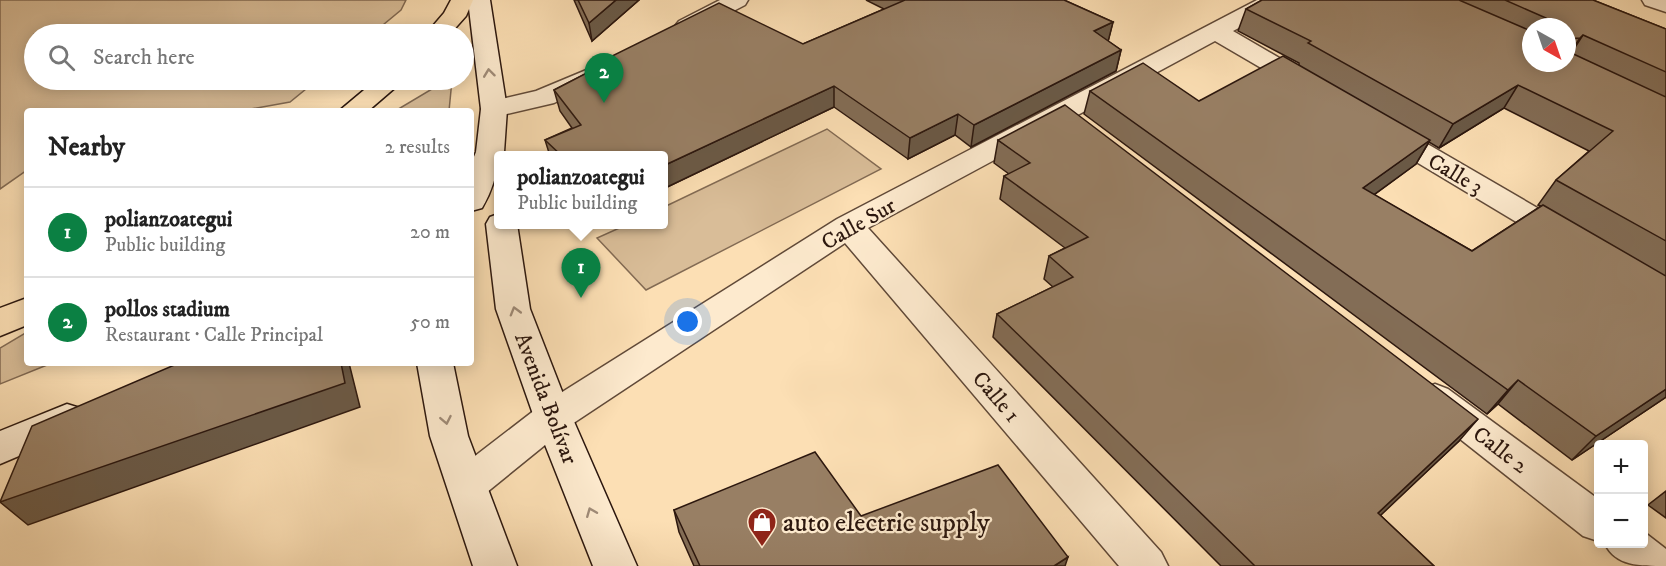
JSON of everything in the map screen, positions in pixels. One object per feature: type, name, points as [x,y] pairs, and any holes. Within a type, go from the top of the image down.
[{"type":"highway","points":[[447,24],[462,0]]},
{"type":"highway","points":[[356,108],[378,90]]},
{"type":"highway","points":[[0,323],[24,311]]},
{"type":"street","points":[[479,0],[494,109],[490,152],[494,181]]},
{"type":"street","points":[[665,38],[737,0]]},
{"type":"street","name":"Calle Sur","points":[[466,485],[553,417],[848,226],[1274,0]]},
{"type":"street","points":[[1653,0],[1666,5]]},
{"type":"street","points":[[1216,31],[1328,98]]},
{"type":"street","points":[[494,109],[546,97],[572,87],[613,65]]},
{"type":"street","points":[[1061,113],[1089,135]]},
{"type":"street","name":"Calle 3","points":[[1359,116],[1584,248]]},
{"type":"street","points":[[474,193],[490,152]]},
{"type":"street","name":"Calle 1","points":[[848,226],[1146,566]]},
{"type":"street","name":"Avenida Bolívar","points":[[502,229],[513,309],[553,417],[615,566]]},
{"type":"street","points":[[436,366],[449,436],[495,566]]},
{"type":"street","name":"Calle 2","points":[[1410,379],[1594,519]]},
{"type":"street","points":[[0,448],[95,408]]},
{"type":"street","points":[[1632,548],[1655,566]]},
{"type":"shaded area","points":[[0,0],[406,0],[401,10],[384,24],[24,24],[24,90],[305,90],[290,102],[257,108],[24,108],[24,172],[0,189]]},
{"type":"shaded area","points":[[430,90],[451,90],[449,108],[400,108]]},
{"type":"shaded area","points":[[827,129],[881,169],[646,290],[597,238],[617,229],[668,229],[668,205]]},
{"type":"shaded area","points":[[24,334],[24,366],[45,366],[0,384],[0,348]]},
{"type":"building","points":[[578,0],[616,0],[589,23]]},
{"type":"building","points":[[905,0],[1064,0],[1113,22],[1094,31],[1121,50],[974,125],[958,114],[910,138],[834,86],[668,164],[668,151],[557,151],[545,140],[581,125],[554,90],[608,62],[606,59],[719,3],[803,44]]},
{"type":"building","points":[[1262,0],[1459,0],[1522,27],[1522,72],[1576,72],[1576,55],[1666,97],[1666,241],[1556,180],[1613,131],[1518,85],[1453,124],[1308,43],[1311,41],[1246,9]]},
{"type":"building","points":[[1505,0],[1593,0],[1666,29],[1666,72],[1583,35],[1576,38],[1576,18],[1546,18]]},
{"type":"building","points":[[1283,56],[1430,140],[1363,188],[1472,251],[1543,205],[1666,276],[1666,389],[1596,436],[1518,380],[1508,390],[1090,91],[1143,63],[1199,101]]},
{"type":"building","points":[[1065,105],[1478,419],[1378,513],[1434,566],[1255,566],[997,314],[1073,277],[1049,256],[1088,237],[1004,176],[1030,163],[998,140]]},
{"type":"building","points":[[172,366],[342,366],[345,383],[0,502],[32,426]]},
{"type":"building","points":[[815,452],[861,516],[998,465],[1068,557],[1054,566],[700,566],[674,510]]},
{"type":"place","name":"pollos stadium","points":[[604,103]]},
{"type":"place","name":"polianzoategui","points":[[581,298]]},
{"type":"place","name":"auto electric supply","points":[[762,548]]}]
